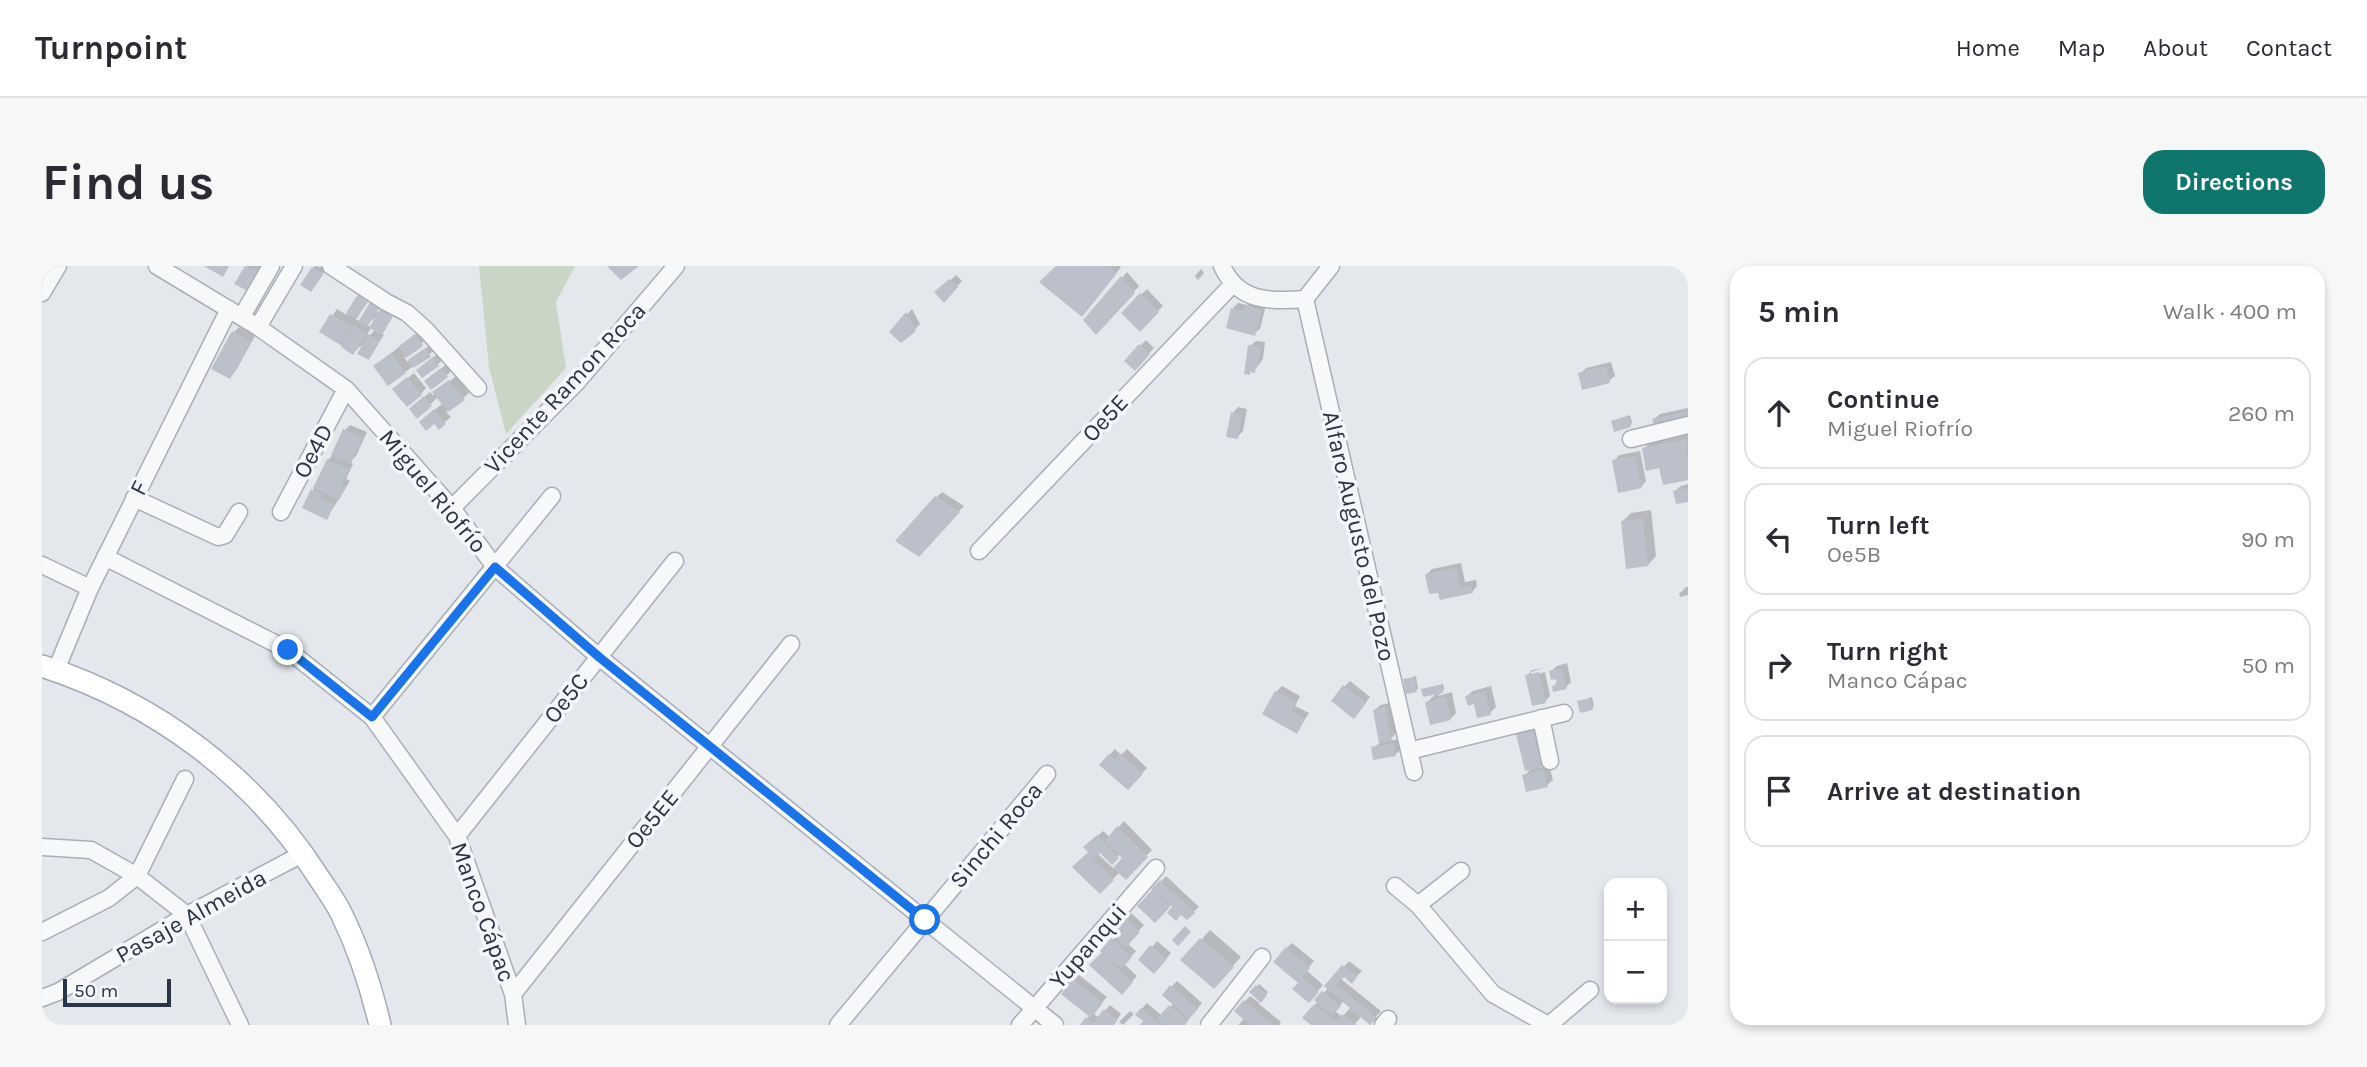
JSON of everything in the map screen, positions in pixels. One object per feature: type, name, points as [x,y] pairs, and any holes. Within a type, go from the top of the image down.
[{"type":"main road","points":[[49,668],[107,691],[149,713],[189,740],[246,787],[304,853],[341,912],[368,978],[380,1025]]},
{"type":"street","points":[[42,293],[58,266]]},
{"type":"street","name":"Miguel Riofrío","points":[[157,266],[258,327],[346,389],[452,508],[495,567],[709,747],[1055,1025]]},
{"type":"street","name":"F","points":[[49,668],[134,498],[236,313],[271,266]]},
{"type":"street","points":[[258,327],[294,266]]},
{"type":"street","points":[[331,266],[407,313],[478,387]]},
{"type":"street","name":"Vicente Ramon Roca","points":[[452,508],[577,382],[676,266]]},
{"type":"street","points":[[1222,266],[1232,285],[1257,298],[1269,300],[1305,299],[1331,266]]},
{"type":"street","name":"Oe5E","points":[[979,551],[1232,285]]},
{"type":"street","name":"Alfaro Augusto del Pozo","points":[[1305,299],[1413,772]]},
{"type":"street","name":"Oe4D","points":[[281,512],[346,389]]},
{"type":"street","points":[[1631,439],[1688,425]]},
{"type":"street","points":[[372,717],[552,496]]},
{"type":"street","points":[[134,498],[218,537],[225,535],[239,512]]},
{"type":"street","name":"Manco Cápac","points":[[105,557],[288,650],[372,717],[457,836],[513,994],[517,1025]]},
{"type":"street","name":"Oe5C","points":[[457,836],[675,561]]},
{"type":"street","points":[[42,565],[90,588]]},
{"type":"street","name":"Oe5EE","points":[[513,994],[791,644]]},
{"type":"street","points":[[1409,751],[1564,712]]},
{"type":"street","points":[[1541,718],[1550,761]]},
{"type":"street","name":"Sinchi Roca","points":[[838,1025],[1047,774]]},
{"type":"street","points":[[42,932],[109,898],[137,876],[185,779]]},
{"type":"street","points":[[42,848],[91,850],[137,876],[187,915],[240,1025]]},
{"type":"street","name":"Pasaje Almeida","points":[[42,998],[58,992],[187,915],[304,853]]},
{"type":"street","name":"Yupanqui","points":[[1020,1025],[1156,868]]},
{"type":"street","points":[[1418,905],[1461,871]]},
{"type":"street","points":[[1395,886],[1418,905],[1493,994],[1549,1025],[1590,990]]},
{"type":"street","points":[[1209,1025],[1262,957]]},
{"type":"green space","points":[[479,266],[575,266],[556,302],[566,368],[506,434],[489,367]]},
{"type":"building","points":[[204,266],[229,266],[223,277]]},
{"type":"building","points":[[245,266],[258,270],[246,290],[234,284]]},
{"type":"building","points":[[607,266],[639,266],[621,280]]},
{"type":"building","points":[[1056,266],[1108,266],[1117,273],[1082,317],[1039,282]]},
{"type":"building","points":[[312,267],[323,274],[311,292],[300,285]]},
{"type":"building","points":[[1121,276],[1135,293],[1096,335],[1083,320]]},
{"type":"building","points":[[949,279],[958,287],[944,303],[934,292]]},
{"type":"building","points":[[1140,293],[1159,312],[1140,332],[1121,313]]},
{"type":"building","points":[[358,294],[368,301],[356,320],[346,313]]},
{"type":"building","points":[[371,301],[380,307],[367,327],[358,322]]},
{"type":"building","points":[[1245,305],[1262,310],[1255,336],[1226,328],[1231,308],[1244,311]]},
{"type":"building","points":[[380,309],[393,316],[382,335],[369,328]]},
{"type":"building","points":[[906,312],[916,331],[901,343],[889,332]]},
{"type":"building","points":[[330,314],[352,326],[341,345],[319,332]]},
{"type":"building","points":[[354,325],[367,333],[353,355],[341,347]]},
{"type":"building","points":[[232,331],[251,342],[230,379],[211,369]]},
{"type":"building","points":[[368,334],[380,341],[369,360],[357,354]]},
{"type":"building","points":[[415,334],[423,346],[406,358],[398,347]]},
{"type":"building","points":[[1139,344],[1150,354],[1135,371],[1124,361]]},
{"type":"building","points":[[1248,345],[1261,347],[1258,366],[1255,373],[1250,372],[1250,375],[1244,374]]},
{"type":"building","points":[[425,348],[431,357],[413,368],[408,360]]},
{"type":"building","points":[[391,353],[406,373],[388,386],[373,366]]},
{"type":"building","points":[[433,357],[439,366],[422,378],[416,370]]},
{"type":"building","points":[[1606,366],[1610,383],[1582,390],[1578,373]]},
{"type":"building","points":[[441,368],[448,377],[431,390],[424,381]]},
{"type":"building","points":[[407,377],[422,395],[407,407],[392,389]]},
{"type":"building","points":[[449,380],[465,400],[448,412],[432,392]]},
{"type":"building","points":[[424,396],[432,406],[417,419],[409,409]]},
{"type":"building","points":[[434,409],[446,424],[439,430],[434,424],[426,431],[419,422]]},
{"type":"building","points":[[1688,411],[1688,417],[1654,425],[1652,419]]},
{"type":"building","points":[[1231,412],[1242,415],[1238,439],[1226,437]]},
{"type":"building","points":[[1628,416],[1631,427],[1614,432],[1611,421]]},
{"type":"building","points":[[343,429],[362,438],[351,464],[331,455]]},
{"type":"building","points":[[1687,439],[1688,480],[1663,485],[1659,468],[1646,471],[1642,448]]},
{"type":"building","points":[[1635,456],[1642,488],[1618,493],[1612,460]]},
{"type":"building","points":[[327,459],[349,469],[341,485],[346,487],[339,500],[313,488]]},
{"type":"building","points":[[1688,488],[1688,502],[1676,504],[1673,491]]},
{"type":"building","points":[[311,489],[322,494],[321,499],[334,505],[327,520],[302,508]]},
{"type":"building","points":[[935,496],[960,512],[919,557],[895,541]]},
{"type":"building","points":[[1643,518],[1648,566],[1626,569],[1621,521]]},
{"type":"building","points":[[1456,568],[1460,587],[1471,585],[1473,593],[1440,600],[1438,593],[1429,594],[1425,574]]},
{"type":"building","points":[[1562,668],[1567,689],[1553,692],[1552,686],[1557,684],[1556,679],[1551,680],[1549,671]]},
{"type":"building","points":[[1539,672],[1546,703],[1532,706],[1525,675]]},
{"type":"building","points":[[1414,677],[1417,692],[1406,694],[1403,679]]},
{"type":"building","points":[[1343,685],[1366,703],[1354,719],[1331,701]]},
{"type":"building","points":[[1441,685],[1443,693],[1423,697],[1421,689]]},
{"type":"building","points":[[1275,691],[1296,702],[1291,711],[1305,719],[1297,734],[1262,714]]},
{"type":"building","points":[[1485,691],[1491,715],[1477,718],[1474,704],[1468,706],[1465,696]]},
{"type":"building","points":[[1446,697],[1451,720],[1430,725],[1425,702]]},
{"type":"building","points":[[1590,698],[1593,710],[1580,713],[1577,701]]},
{"type":"building","points":[[1385,707],[1392,741],[1379,743],[1373,710]]},
{"type":"building","points":[[1533,726],[1542,767],[1525,771],[1515,730]]},
{"type":"building","points":[[1394,743],[1396,756],[1373,760],[1371,747]]},
{"type":"building","points":[[1120,753],[1143,774],[1128,790],[1099,765],[1109,754],[1115,759]]},
{"type":"building","points":[[1544,770],[1548,787],[1526,792],[1522,775]]},
{"type":"building","points":[[1117,826],[1148,857],[1126,880],[1113,868],[1122,858],[1105,841]]},
{"type":"building","points":[[1097,835],[1119,858],[1112,865],[1100,853],[1094,859],[1083,847]]},
{"type":"building","points":[[1087,853],[1114,880],[1100,894],[1072,867]]},
{"type":"building","points":[[1160,880],[1195,913],[1187,920],[1181,915],[1176,921],[1167,913],[1172,907],[1151,889]]},
{"type":"building","points":[[1152,890],[1170,907],[1155,923],[1137,906]]},
{"type":"building","points":[[1125,917],[1140,932],[1126,947],[1110,932]]},
{"type":"building","points":[[1185,926],[1191,932],[1178,946],[1172,940]]},
{"type":"building","points":[[1111,938],[1132,957],[1122,969],[1100,951]]},
{"type":"building","points":[[1200,938],[1234,967],[1214,989],[1180,960]]},
{"type":"building","points":[[1150,945],[1167,959],[1154,974],[1138,960]]},
{"type":"building","points":[[1286,947],[1310,968],[1302,977],[1319,992],[1309,1003],[1292,989],[1298,983],[1273,962]]},
{"type":"building","points":[[1101,953],[1133,982],[1122,995],[1089,965]]},
{"type":"building","points":[[1342,965],[1357,977],[1352,984],[1344,977],[1337,985],[1377,1018],[1370,1025],[1324,986]]},
{"type":"building","points":[[1073,979],[1103,1003],[1091,1018],[1061,994]]},
{"type":"building","points":[[1170,985],[1198,1009],[1189,1019],[1162,995]]},
{"type":"building","points":[[1256,985],[1267,995],[1261,1003],[1249,992]]},
{"type":"building","points":[[1322,991],[1341,1006],[1332,1016],[1314,1000]]},
{"type":"building","points":[[1244,1000],[1273,1025],[1250,1025],[1234,1011]]},
{"type":"building","points":[[1314,1004],[1336,1022],[1342,1014],[1356,1025],[1311,1025],[1302,1018]]},
{"type":"building","points":[[1169,1005],[1188,1021],[1185,1025],[1164,1025],[1157,1019]]},
{"type":"building","points":[[1141,1008],[1161,1025],[1140,1025],[1143,1021],[1135,1015]]},
{"type":"building","points":[[1104,1009],[1117,1020],[1114,1025],[1080,1025],[1086,1017],[1093,1023]]},
{"type":"route","points":[[288,650],[372,717],[495,567],[599,657],[925,920]]}]
